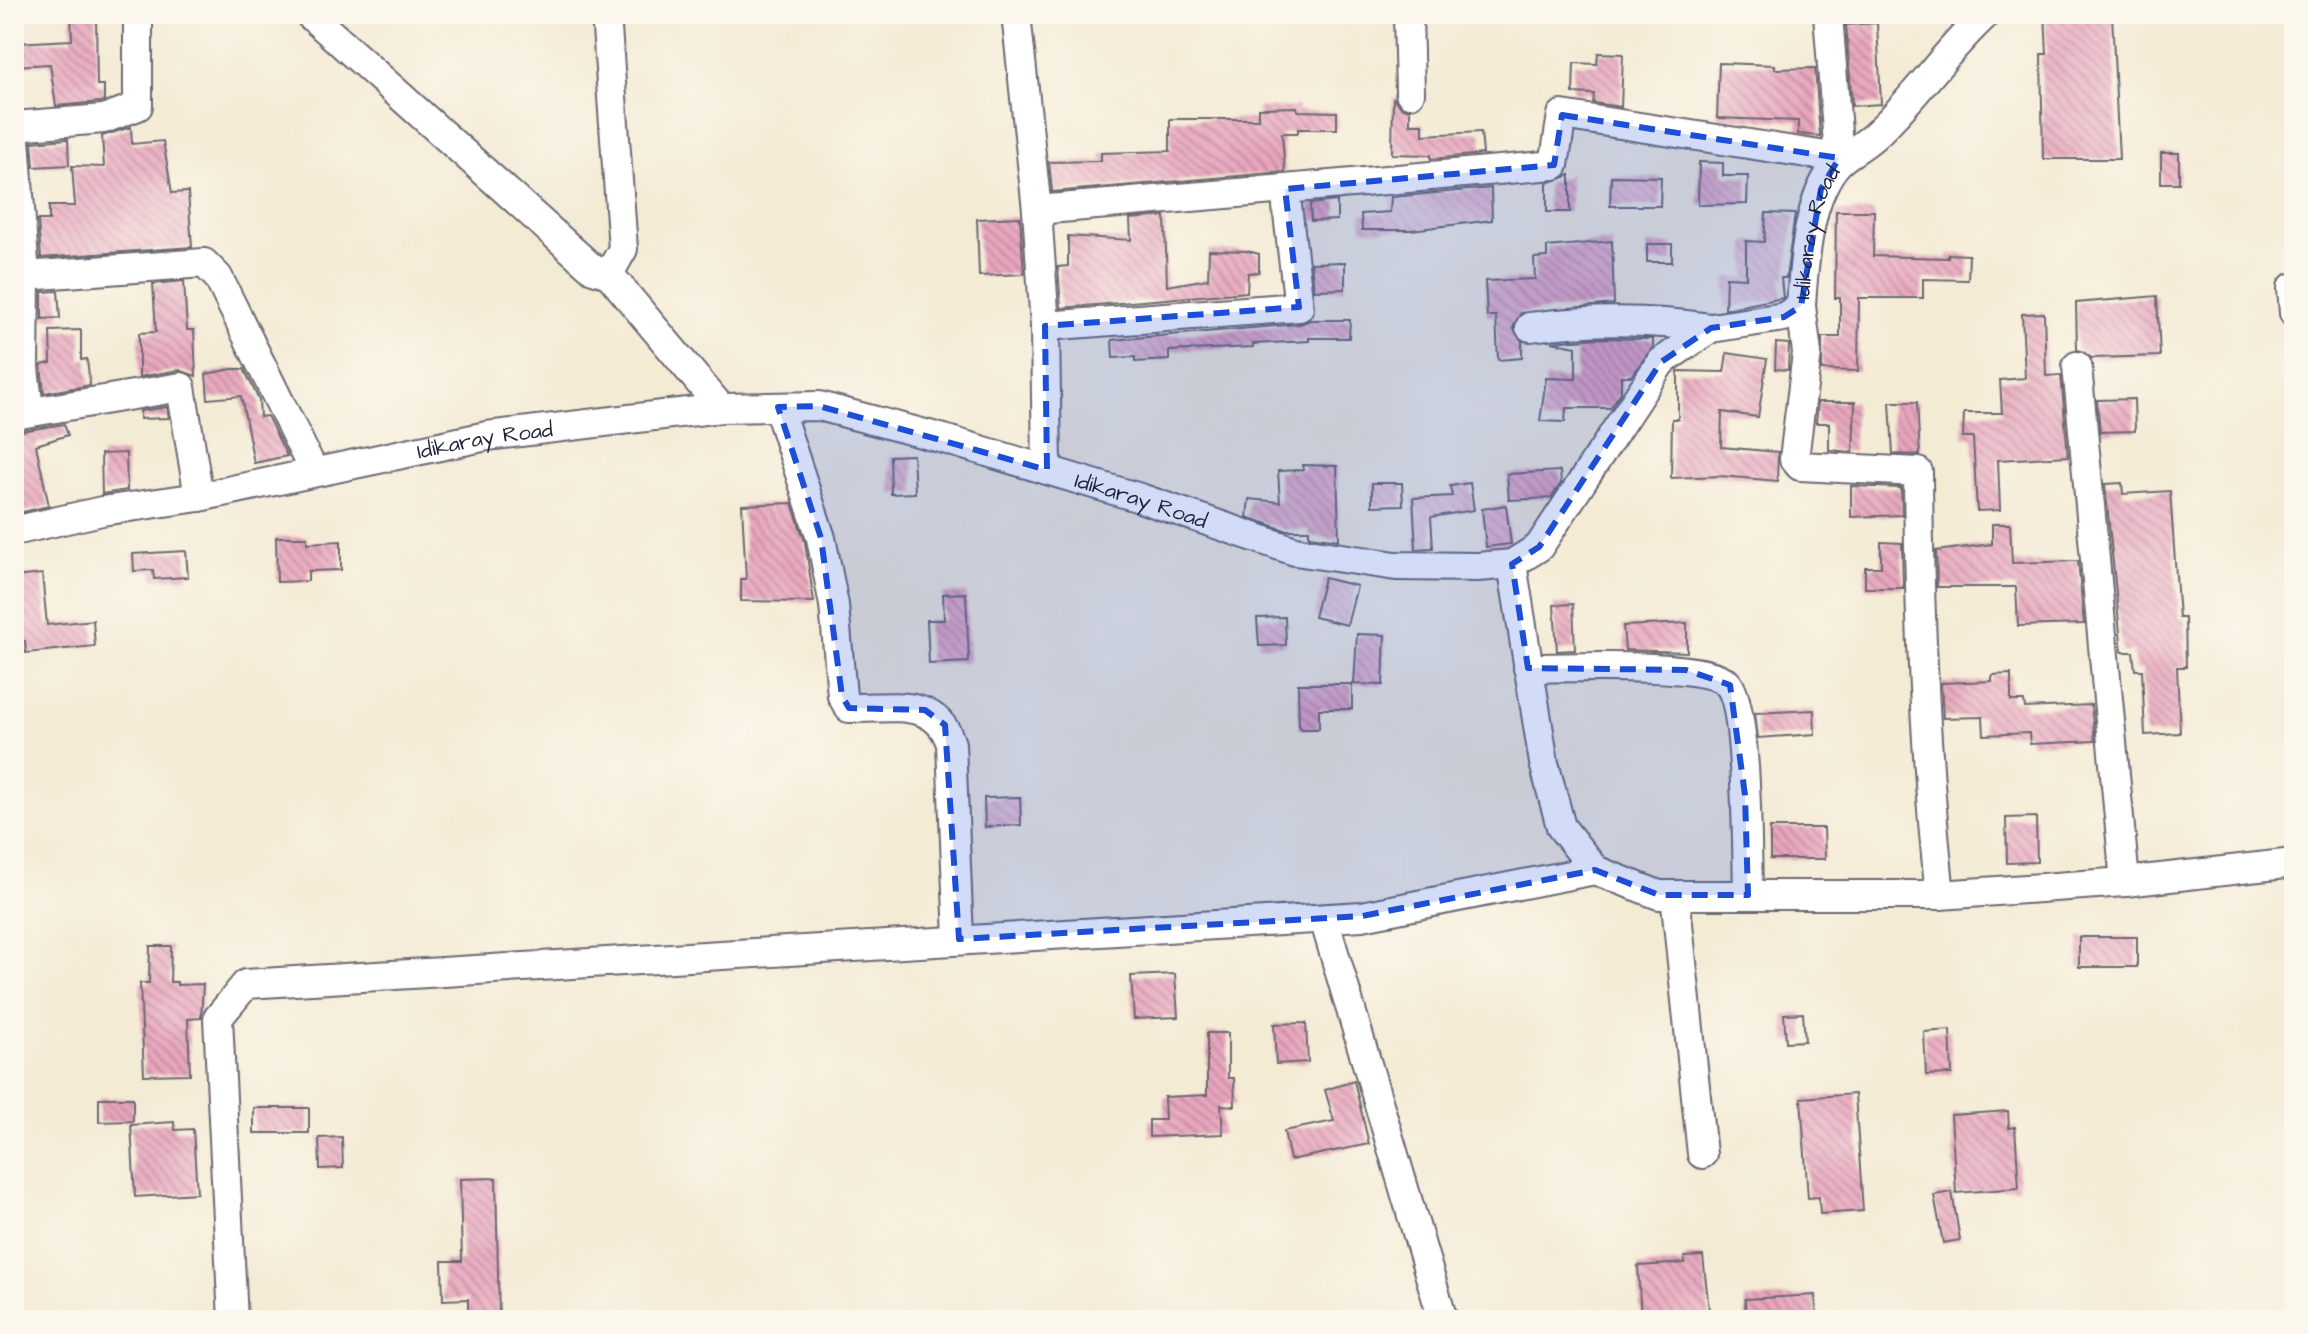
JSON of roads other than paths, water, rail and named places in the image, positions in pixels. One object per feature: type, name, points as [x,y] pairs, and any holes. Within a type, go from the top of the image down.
[{"type":"street","points":[[138,14],[138,106],[104,119],[14,126],[25,276],[21,412],[181,387],[199,497]]},
{"type":"street","points":[[309,14],[593,269],[609,274],[721,408]]},
{"type":"street","points":[[606,14],[623,249],[609,274]]},
{"type":"street","points":[[1016,14],[1037,210],[1045,326],[1047,470]]},
{"type":"street","points":[[1408,14],[1410,93]]},
{"type":"street","points":[[1037,210],[1554,165],[1562,115],[1839,158],[1828,14]]},
{"type":"street","name":"Idikaray Road","points":[[14,531],[102,511],[199,497],[487,436],[721,408],[819,406],[1047,470],[1295,551],[1396,566],[1512,564],[1539,547],[1661,362],[1711,328],[1784,317],[1801,306],[1803,267],[1821,189],[1839,158],[1873,136],[1961,37],[1986,14]]},
{"type":"street","points":[[1045,326],[1299,307],[1285,189]]},
{"type":"street","points":[[25,276],[204,263],[218,277],[314,472]]},
{"type":"street","points":[[1801,306],[1807,353],[1794,459],[1800,466],[1918,472],[1919,610],[1927,772],[1940,895]]},
{"type":"street","points":[[1530,327],[1589,319],[1665,322],[1711,328]]},
{"type":"street","points":[[2077,366],[2125,882]]},
{"type":"street","points":[[778,407],[821,538],[834,605],[842,696],[849,708],[925,710],[945,725],[951,744],[959,939]]},
{"type":"street","points":[[1512,564],[1544,763],[1561,827],[1595,870],[1659,895],[1940,895],[2125,882],[2294,863]]},
{"type":"street","points":[[1528,668],[1686,670],[1716,675],[1730,685],[1738,706],[1748,895]]},
{"type":"street","points":[[233,1320],[218,1018],[246,984],[1362,916],[1595,870]]},
{"type":"street","points":[[1675,895],[1702,1154]]},
{"type":"street","points":[[1324,919],[1443,1320]]}]
